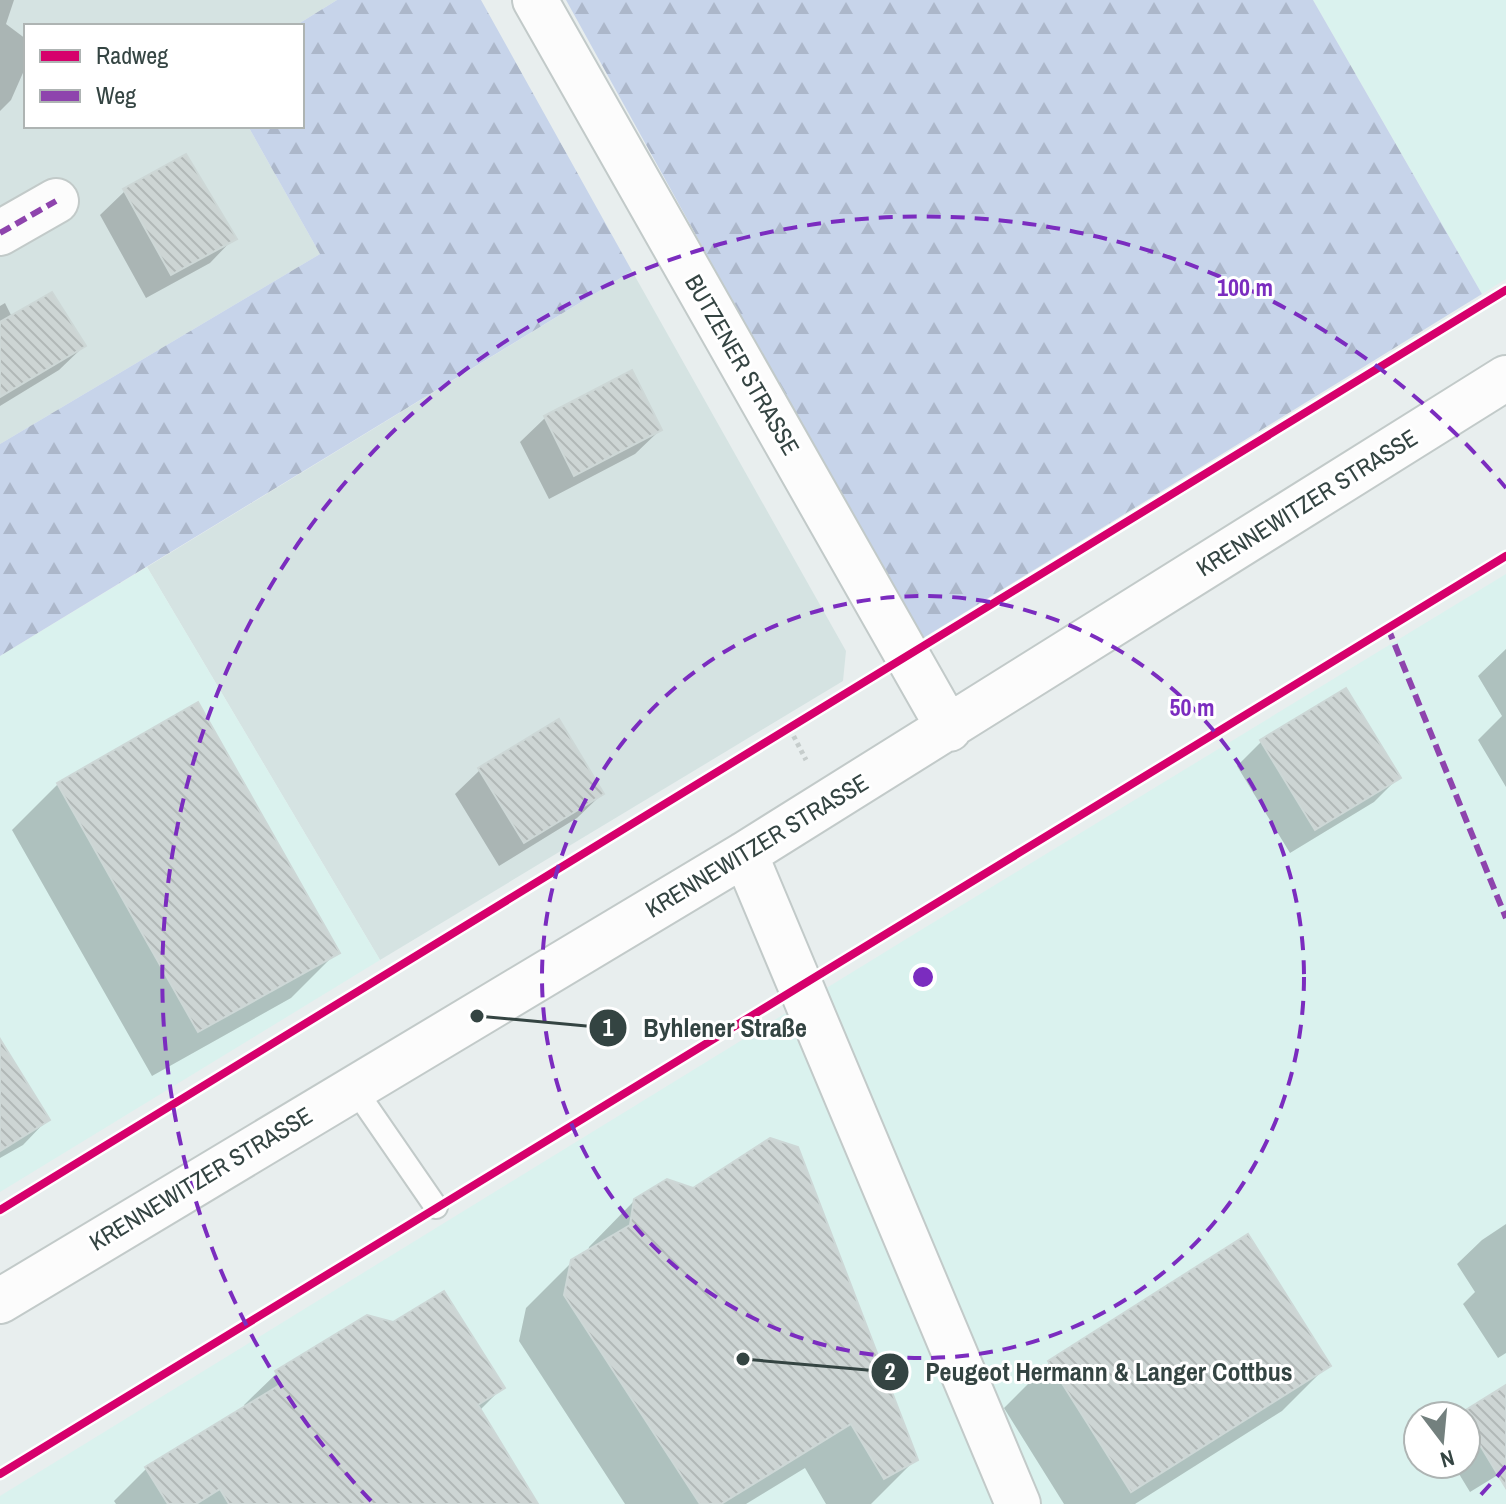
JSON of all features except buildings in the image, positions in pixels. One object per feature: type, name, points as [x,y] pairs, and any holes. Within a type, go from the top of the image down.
[{"type":"street","name":"BUTZENER STRASSE","points":[[535,0],[949,729]]},
{"type":"street","points":[[0,233],[56,201]]},
{"type":"street","name":"KRENNEWITZER STRASSE","points":[[0,1301],[949,729],[1506,378]]},
{"type":"street","points":[[745,854],[1018,1504]]},
{"type":"lane","points":[[354,1088],[436,1207]]},
{"type":"path","points":[[0,1210],[1506,290]]},
{"type":"path","points":[[0,1474],[1506,556]]},
{"type":"shaded area","points":[[0,0],[337,0],[298,24],[24,24],[24,128],[249,128],[320,254],[0,444]]},
{"type":"shaded area","points":[[1313,0],[1506,0],[1506,279],[1482,294]]},
{"type":"shaded area","points":[[632,271],[846,651],[843,681],[380,960],[147,567]]},
{"type":"shaded area","points":[[147,567],[380,960],[0,1192],[0,656]]},
{"type":"shaded area","points":[[1506,574],[1506,1504],[0,1504],[0,1496]]},
{"type":"green space","points":[[337,0],[481,0],[632,271],[0,656],[0,444],[320,254],[249,128],[304,128],[304,24],[298,24]]},
{"type":"green space","points":[[566,0],[1313,0],[1482,294],[920,640]]},
{"type":"marked path","points":[[0,233],[56,201]]},
{"type":"marked path","points":[[1388,628],[1506,918]]},
{"type":"cycle path","points":[[0,1210],[1506,290]]},
{"type":"cycle path","points":[[0,1474],[1506,556]]},
{"type":"place","name":"Byhlener Straße","points":[[477,1016]]},
{"type":"place","name":"Peugeot Hermann & Langer Cottbus","points":[[743,1359]]}]
